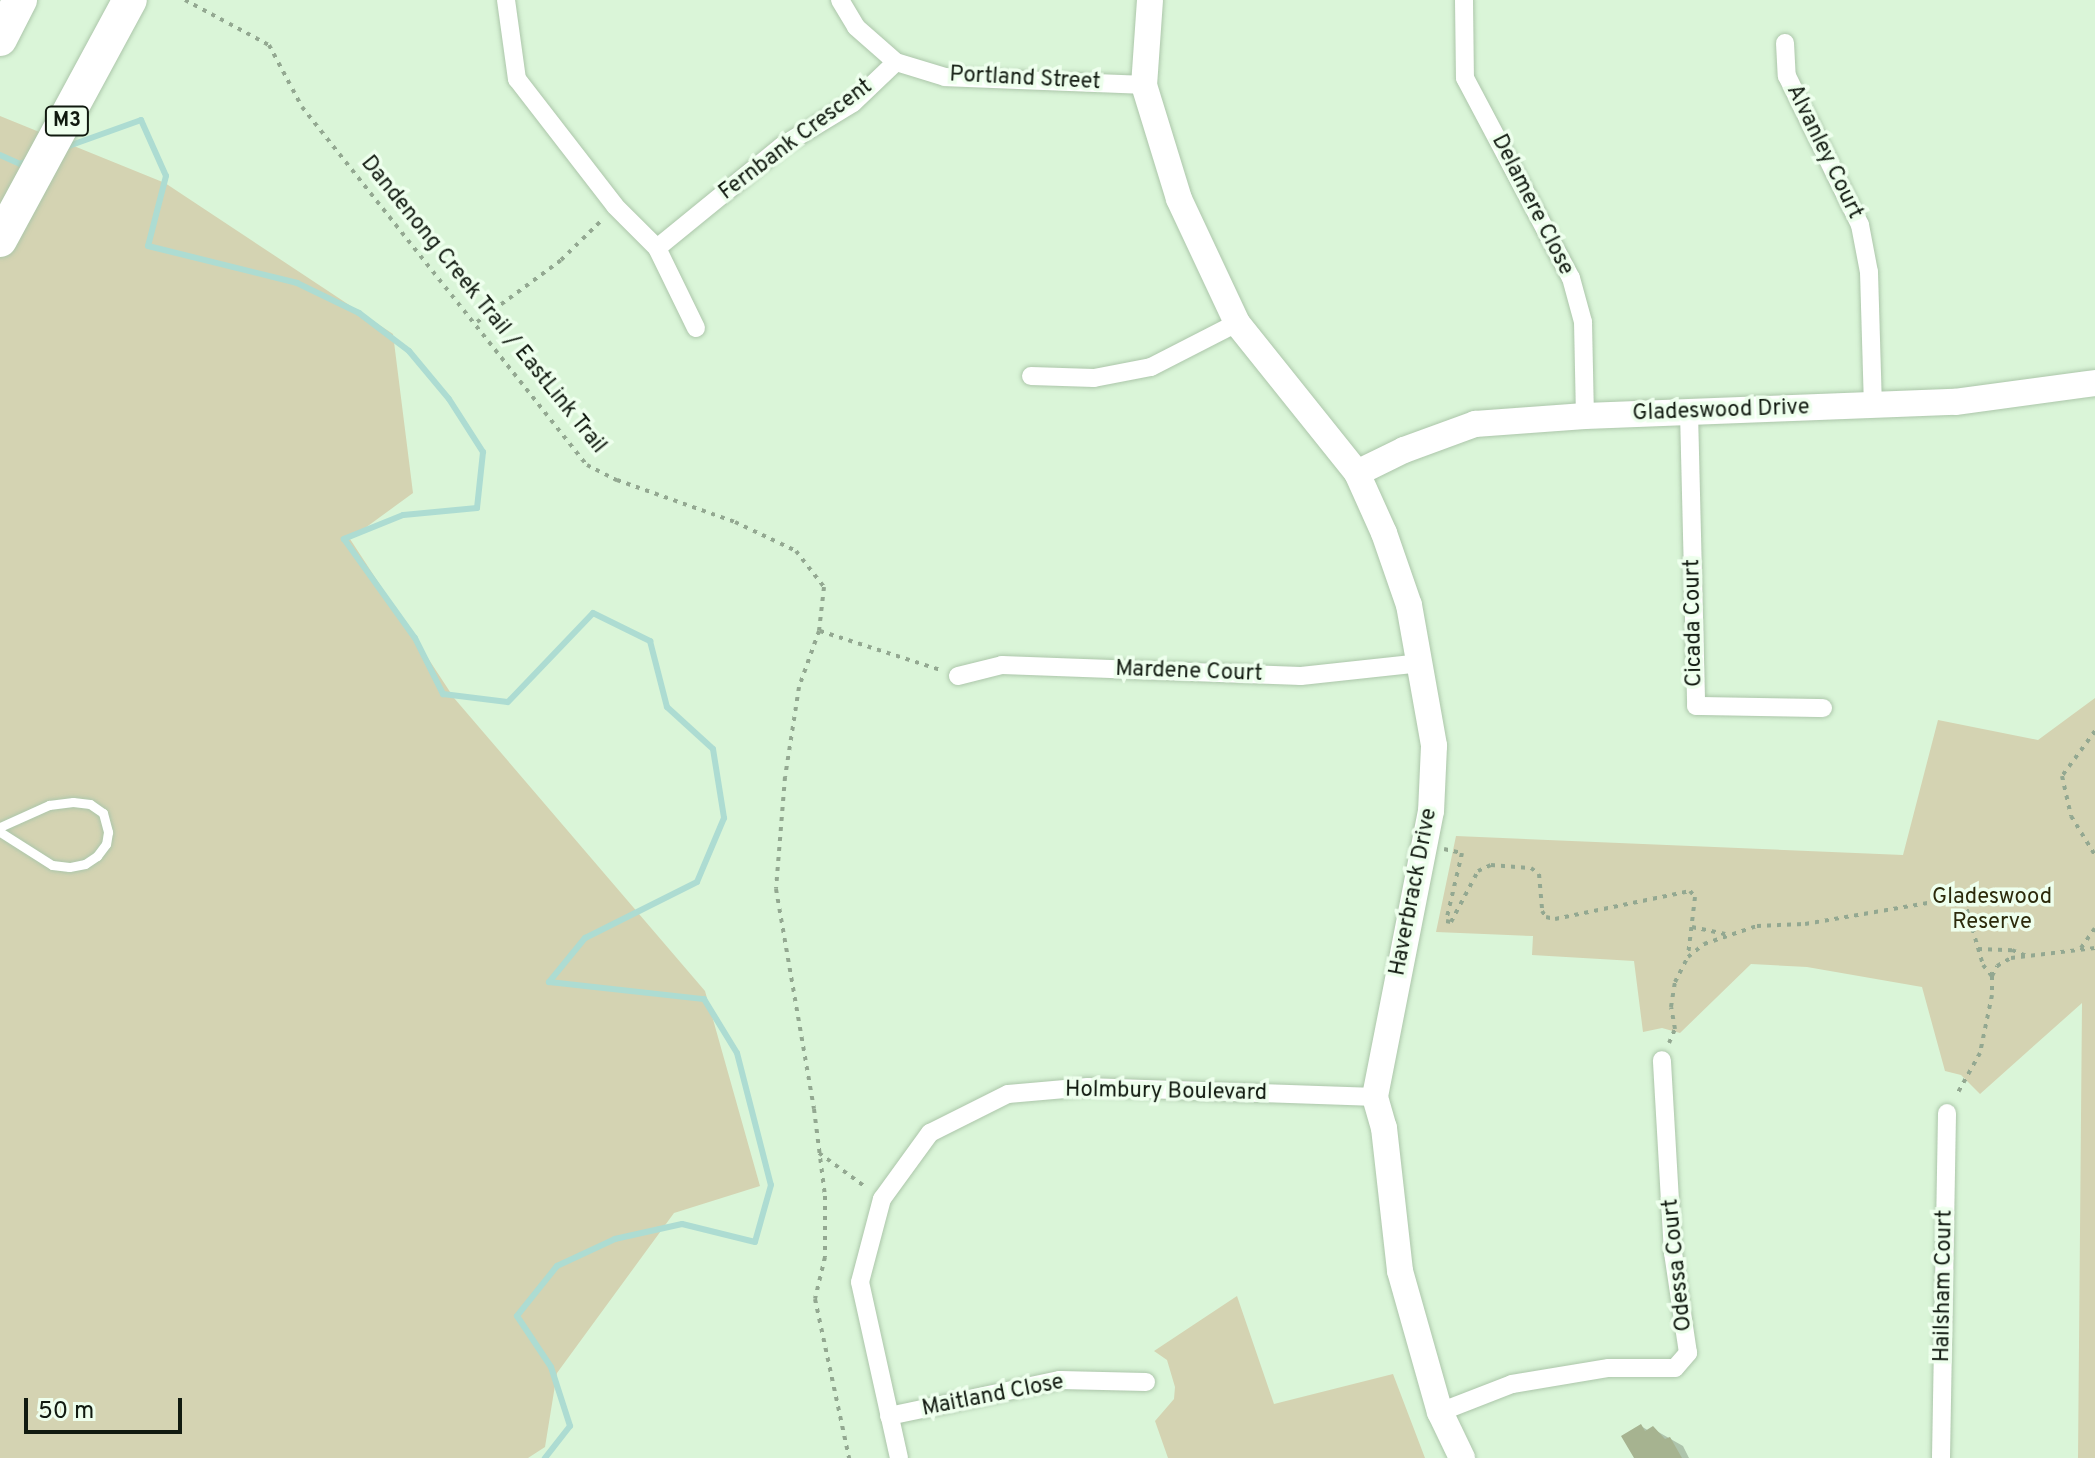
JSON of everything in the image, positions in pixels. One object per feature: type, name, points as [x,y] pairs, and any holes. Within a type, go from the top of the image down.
[{"type":"highway","points":[[0,39],[20,0]]},
{"type":"highway","name":"M3","points":[[0,240],[130,0]]},
{"type":"street","points":[[506,0],[517,79],[615,206],[657,248],[696,328]]},
{"type":"street","name":"Portland Street","points":[[840,0],[856,27],[896,62],[945,77],[1144,85]]},
{"type":"street","name":"Haverbrack Drive","points":[[1150,0],[1144,85],[1179,199],[1237,323],[1357,473],[1384,533],[1409,605],[1434,746],[1426,846],[1375,1097],[1384,1128],[1400,1271],[1440,1412],[1462,1458]]},
{"type":"street","name":"Delamere Close","points":[[1464,0],[1465,78],[1571,278],[1583,322],[1585,416]]},
{"type":"street","name":"Alvanley Court","points":[[1785,43],[1787,76],[1860,225],[1869,272],[1873,404]]},
{"type":"street","name":"Fernbank Crescent","points":[[657,248],[782,146],[853,103],[896,62]]},
{"type":"street","points":[[1031,376],[1094,378],[1151,367],[1237,323]]},
{"type":"street","name":"Gladeswood Drive","points":[[1357,473],[1404,450],[1475,424],[1585,416],[1955,402],[2095,383]]},
{"type":"street","name":"Cicada Court","points":[[1689,412],[1696,706],[1823,708]]},
{"type":"street","name":"Mardene Court","points":[[958,676],[1002,665],[1301,676],[1421,663]]},
{"type":"street","name":"Odessa Court","points":[[1440,1412],[1512,1384],[1609,1368],[1675,1368],[1688,1353],[1673,1253],[1662,1060]]},
{"type":"street","name":"Holmbury Boulevard","points":[[899,1458],[860,1282],[882,1199],[930,1133],[1008,1094],[1088,1087],[1375,1097]]},
{"type":"street","name":"Hailsham Court","points":[[1941,1458],[1947,1113]]},
{"type":"street","name":"Maitland Close","points":[[889,1416],[1060,1380],[1146,1382]]},
{"type":"lane","points":[[73,802],[90,804],[103,813],[108,832],[106,844],[97,856],[85,864],[69,867],[52,865],[0,829],[49,805],[73,802]]},
{"type":"path","name":"Dandenong Creek Trail / EastLink Trail","points":[[185,0],[269,45],[302,107],[477,322],[587,465],[617,480],[735,522],[796,551],[824,587],[819,631],[799,687],[785,777],[776,889],[825,1196],[825,1257],[815,1299],[849,1458]]},
{"type":"path","points":[[477,322],[561,260],[615,206]]},
{"type":"path","points":[[819,631],[958,676]]},
{"type":"path","points":[[2095,731],[2062,776],[2071,816],[2095,855]]},
{"type":"path","points":[[1426,846],[1462,853],[1446,921],[1451,922],[1478,871],[1491,865],[1531,868],[1539,874],[1546,917],[1555,919],[1690,891],[1695,897],[1688,957],[1675,982],[1671,1007],[1675,1029],[1662,1060]]},
{"type":"path","points":[[1688,957],[1726,934],[1757,926],[1805,924],[1957,898],[1964,900],[1983,965],[1992,976]]},
{"type":"path","points":[[1692,927],[1726,934]]},
{"type":"path","points":[[2081,948],[2095,928]]},
{"type":"path","points":[[1947,1113],[1980,1053],[1989,1025],[1992,976],[1997,966],[2011,958],[2095,948]]},
{"type":"path","points":[[1978,949],[2012,950],[2027,956]]},
{"type":"path","points":[[819,1153],[882,1199]]},
{"type":"green space","points":[[0,116],[165,183],[393,334],[413,493],[350,539],[454,698],[705,991],[760,1186],[674,1213],[557,1373],[545,1447],[528,1458],[0,1458]]},
{"type":"green space","name":"Gladeswood Reserve","points":[[2095,698],[2095,1458],[2078,1458],[2082,1003],[1980,1094],[1961,1075],[1945,1071],[1922,987],[1807,967],[1751,964],[1680,1033],[1662,1028],[1643,1032],[1634,961],[1532,955],[1533,936],[1436,932],[1456,836],[1903,855],[1938,720],[2038,740]]},
{"type":"green space","points":[[1237,1296],[1274,1404],[1393,1374],[1425,1458],[1168,1458],[1155,1421],[1174,1399],[1175,1387],[1167,1360],[1154,1351]]},
{"type":"building","points":[[1641,1424],[1645,1431],[1653,1426],[1665,1439],[1670,1437],[1682,1458],[1634,1458],[1621,1436]]},
{"type":"waterway","points":[[63,148],[141,120],[166,176],[148,246],[297,283],[359,313],[409,351],[449,399],[483,452],[477,508],[403,515],[344,539],[415,638],[443,694],[508,702],[593,613],[650,641],[667,707],[713,749],[724,818],[697,882],[585,938],[549,982],[704,999],[737,1053],[771,1185],[755,1242],[682,1224],[615,1239],[557,1266],[517,1316],[551,1367],[570,1426],[545,1458]]},
{"type":"waterway","points":[[0,155],[20,164],[30,160]]}]
